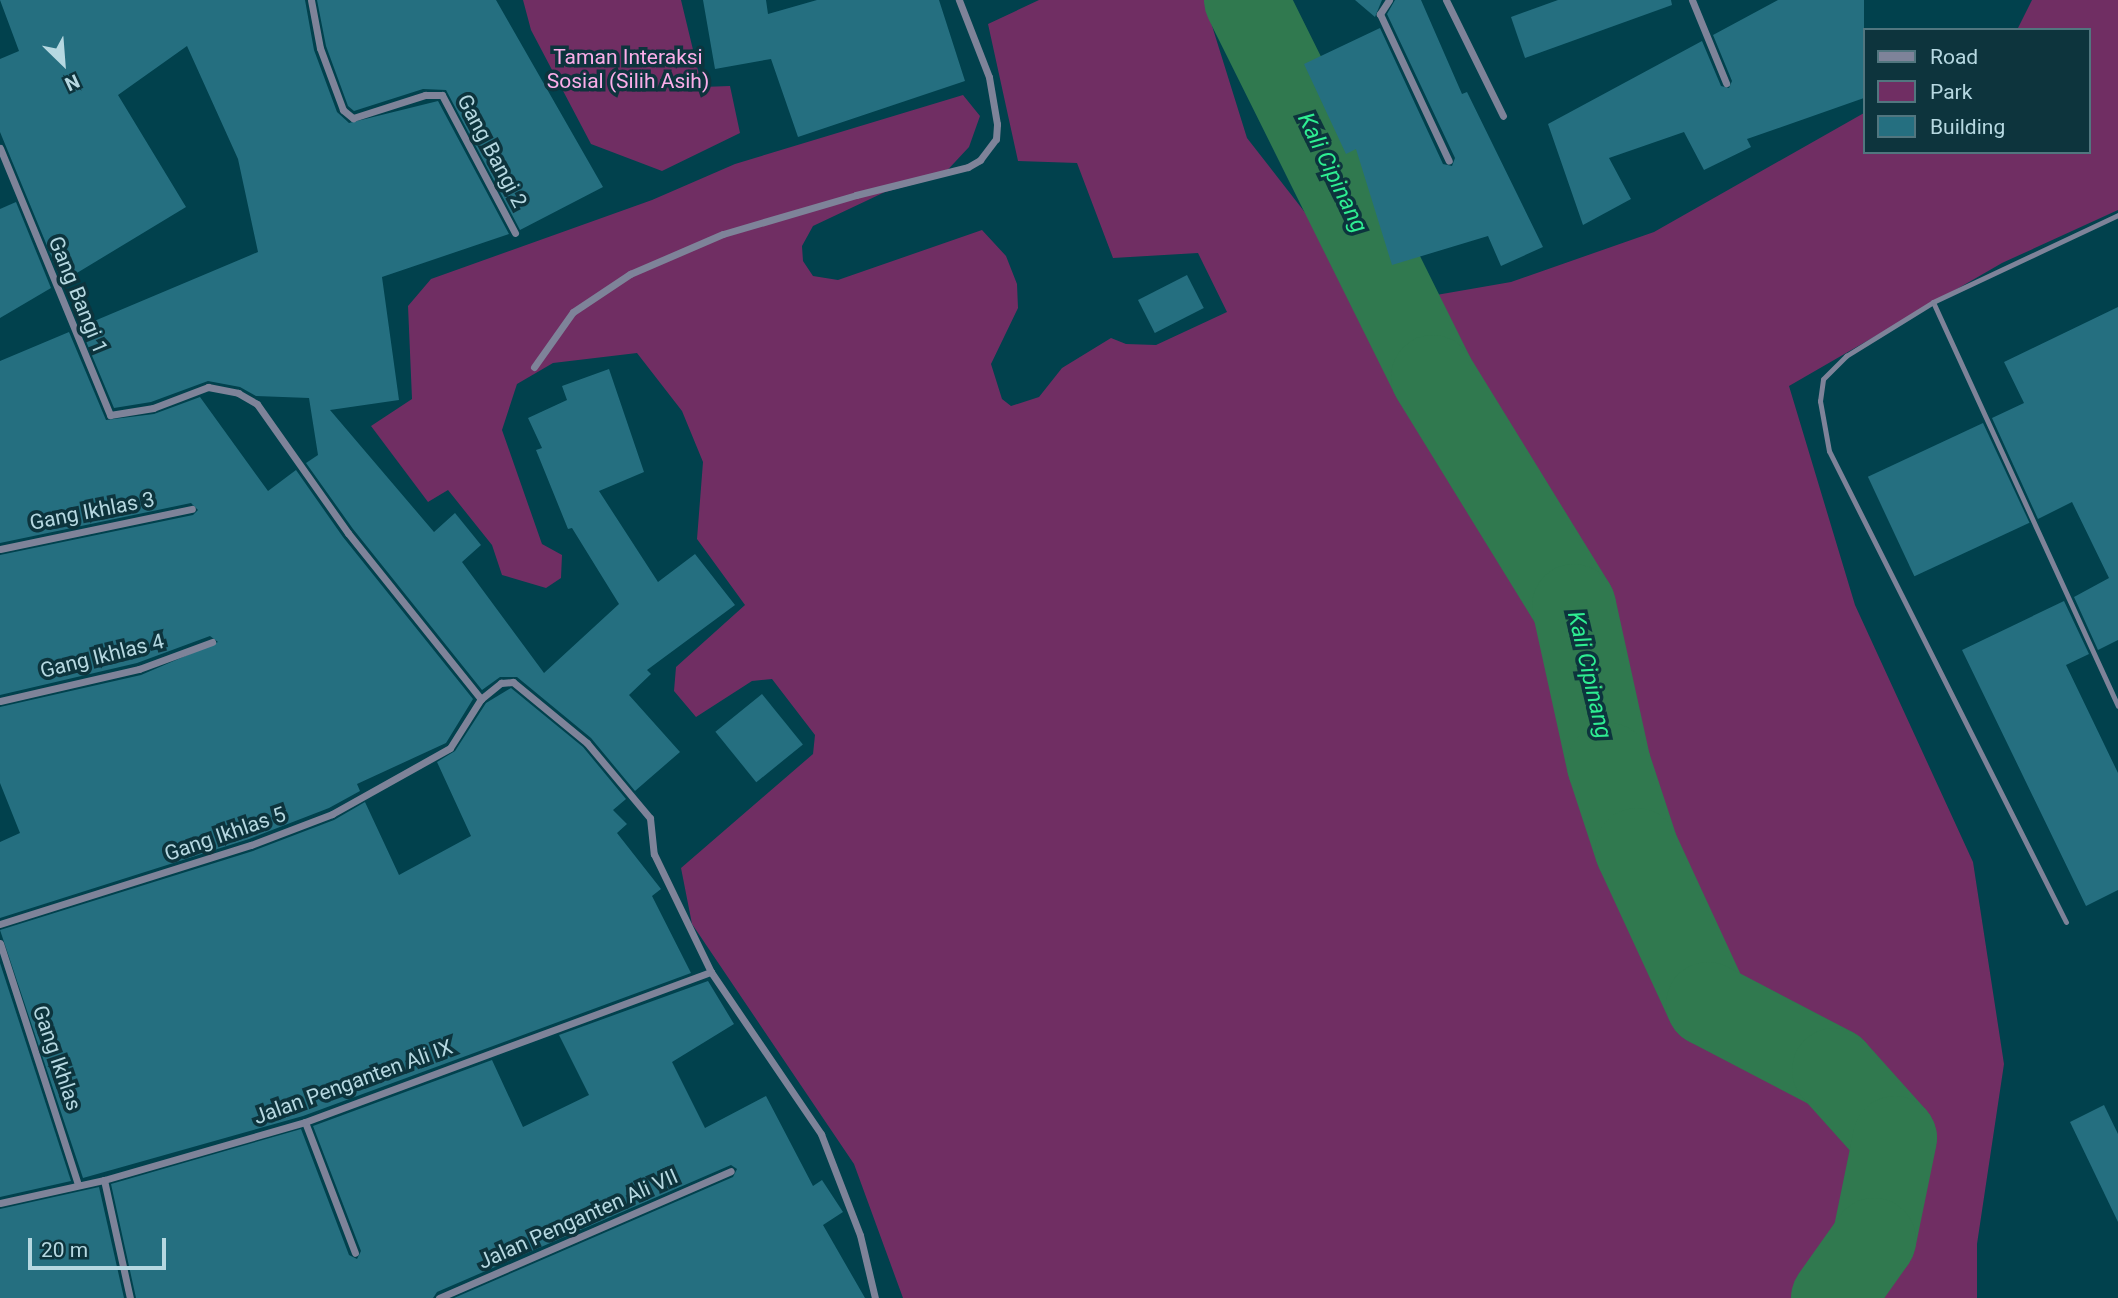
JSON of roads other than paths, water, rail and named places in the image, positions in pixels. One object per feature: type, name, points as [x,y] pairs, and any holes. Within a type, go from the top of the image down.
[{"type":"street","name":"Gang Bangi 2","points":[[311,0],[320,48],[343,110],[354,118],[425,95],[442,95],[516,233]]},
{"type":"street","points":[[534,367],[573,312],[630,274],[723,234],[856,194],[968,167],[980,160],[996,139],[997,124],[989,77],[958,0]]},
{"type":"street","points":[[1389,0],[1380,14],[1449,161]]},
{"type":"street","points":[[1446,0],[1503,116]]},
{"type":"street","points":[[1692,0],[1726,83]]},
{"type":"street","name":"Gang Bangi 1","points":[[0,148],[110,415],[153,408],[208,387],[238,393],[257,404],[348,533],[481,699]]},
{"type":"street","name":"Gang Ikhlas 3","points":[[0,549],[192,509]]},
{"type":"street","name":"Gang Ikhlas 4","points":[[0,701],[139,669],[212,642]]},
{"type":"street","points":[[481,699],[501,682],[513,682],[587,743],[650,818],[654,854],[711,972],[821,1134],[860,1235],[875,1298]]},
{"type":"street","name":"Gang Ikhlas 5","points":[[0,924],[94,897],[295,829],[450,748],[481,699]]},
{"type":"street","name":"Gang Ikhlas","points":[[0,943],[78,1184]]},
{"type":"street","name":"Jalan Penganten Ali IX","points":[[0,1203],[104,1180],[305,1122],[711,972]]},
{"type":"street","points":[[305,1122],[355,1254]]},
{"type":"street","name":"Jalan Penganten Ali VII","points":[[439,1298],[731,1171]]},
{"type":"street","points":[[104,1180],[130,1298]]},
{"type":"lane","points":[[2066,922],[1829,451],[1823,427],[1823,379],[1833,366],[1933,302],[2118,215]]},
{"type":"lane","points":[[1933,302],[2118,706]]},
{"type":"waterway","name":"Kali Cipinang","points":[[1246,0],[1433,377],[1574,606],[1609,765],[1637,850],[1708,1004],[1834,1070],[1895,1138],[1874,1240],[1833,1298]]},
{"type":"park label","name":"Taman Interaksi Sosial (Silih Asih)","points":[[628,69]]}]
